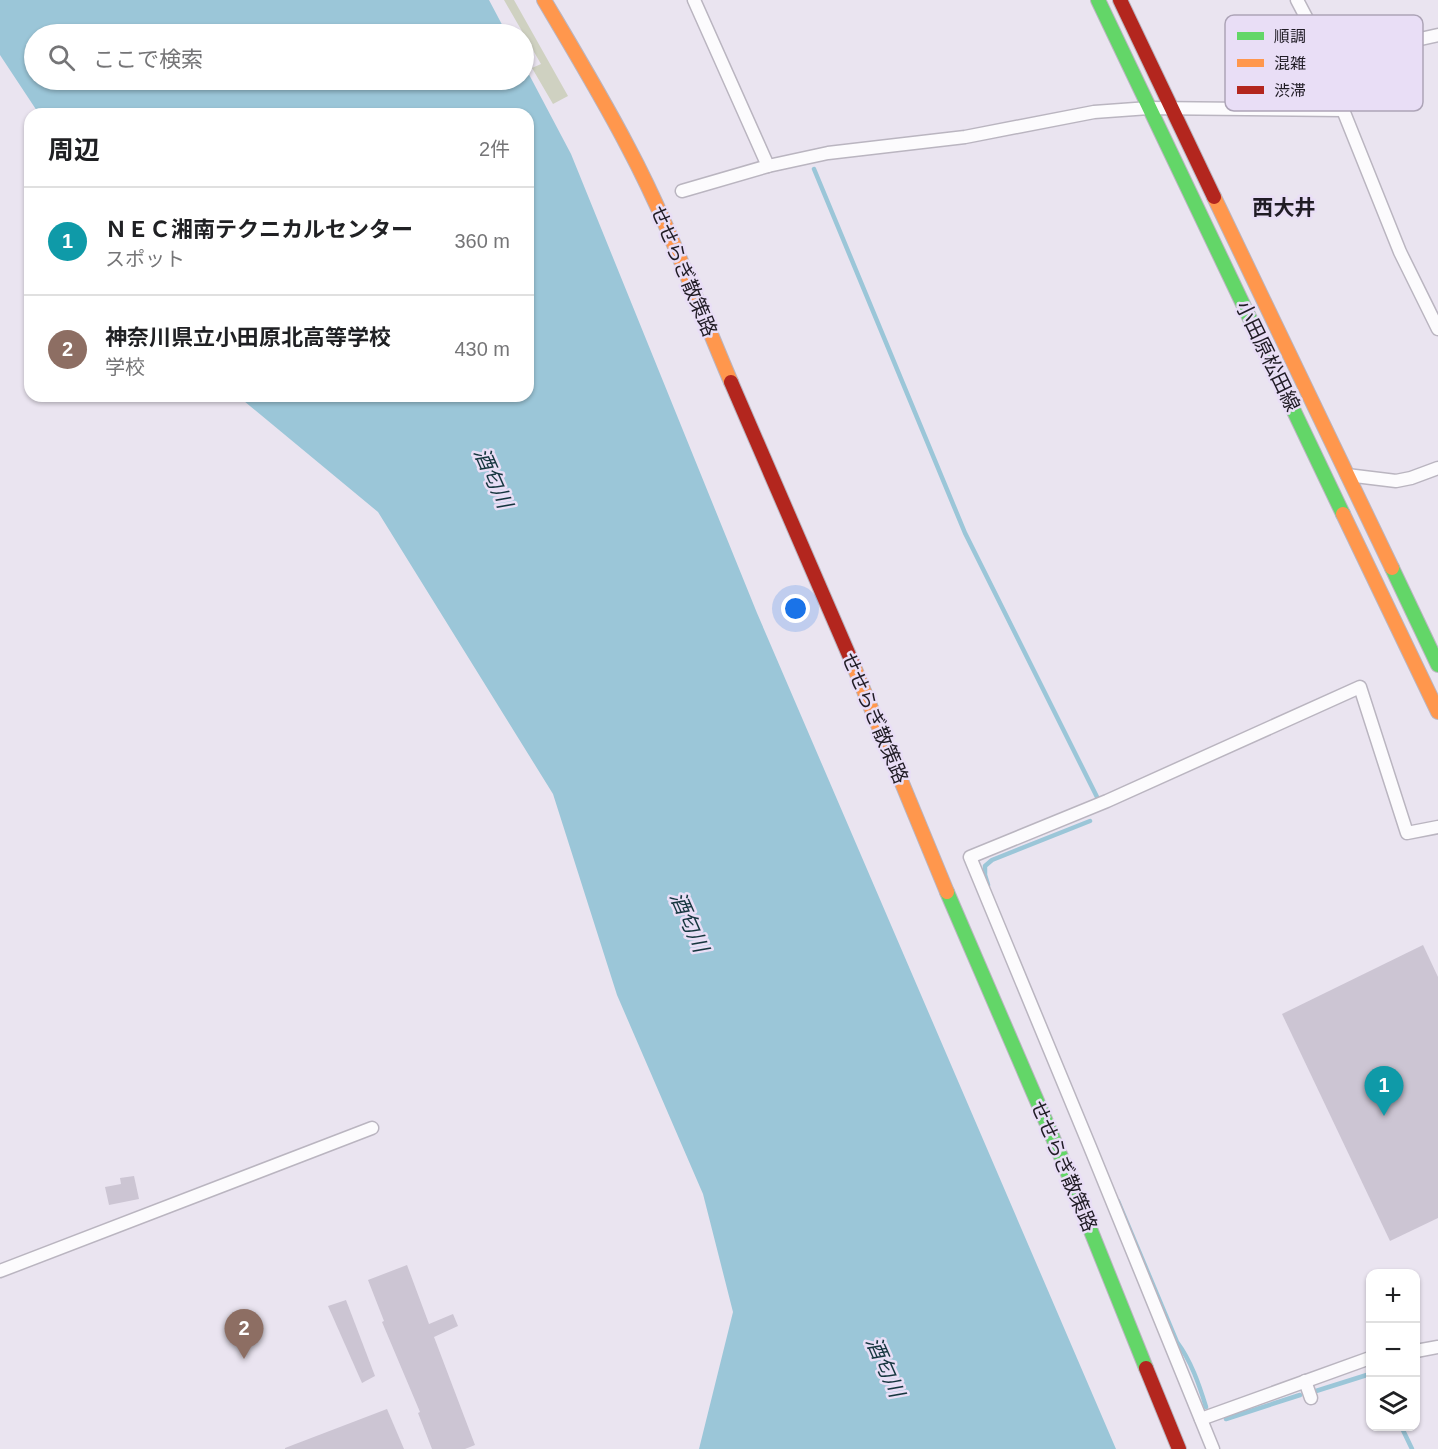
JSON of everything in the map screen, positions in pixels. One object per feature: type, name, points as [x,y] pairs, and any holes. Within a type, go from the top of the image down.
[{"type":"street","name":"せせらぎ散策路","points":[[544,0],[598,91],[655,202],[824,594],[943,882],[1062,1159],[1179,1449]]},
{"type":"street","points":[[694,0],[768,166]]},
{"type":"street","name":"小田原松田線","points":[[1098,0],[1438,712]]},
{"type":"street","name":"小田原松田線","points":[[1120,0],[1438,665]]},
{"type":"street","points":[[1297,0],[1305,15]]},
{"type":"street","points":[[1423,38],[1438,35]]},
{"type":"street","points":[[682,191],[768,166],[828,153],[965,137],[1094,112],[1149,108],[1225,109]]},
{"type":"street","points":[[1343,111],[1400,252],[1438,329]]},
{"type":"street","points":[[1347,475],[1395,481],[1438,468]]},
{"type":"street","points":[[1212,1449],[970,857],[1107,801],[1360,687],[1407,833],[1438,827]]},
{"type":"street","points":[[0,1271],[372,1128]]},
{"type":"street","points":[[1420,1350],[1438,1347]]},
{"type":"street","points":[[1201,1419],[1366,1360]]},
{"type":"street","points":[[1305,1381],[1311,1398]]},
{"type":"green space","points":[[504,0],[514,0],[528,24],[518,24]]},
{"type":"green space","points":[[534,36],[568,96],[553,104],[534,71],[534,67],[541,64],[534,52]]},
{"type":"water","name":"酒匂川","points":[[0,0],[489,0],[502,24],[24,24],[24,90],[534,90],[534,84],[571,154],[757,613],[1116,1449],[699,1449],[733,1312],[703,1194],[617,995],[553,794],[378,512],[245,402],[534,402],[534,108],[35,108],[0,55]]},
{"type":"building","points":[[1423,945],[1438,977],[1438,1218],[1390,1241],[1282,1014]]},
{"type":"building","points":[[134,1176],[139,1199],[109,1205],[105,1187],[121,1184],[120,1178]]},
{"type":"building","points":[[407,1265],[429,1324],[453,1314],[458,1326],[434,1337],[475,1445],[465,1449],[432,1449],[418,1413],[420,1412],[382,1322],[384,1321],[368,1280]]},
{"type":"building","points":[[346,1300],[375,1376],[362,1383],[328,1306]]},
{"type":"building","points":[[387,1409],[404,1449],[285,1449],[285,1448]]},
{"type":"waterway","points":[[814,169],[965,533],[1097,797]]},
{"type":"waterway","points":[[988,885],[985,866],[992,860],[1090,821]]},
{"type":"waterway","points":[[1118,1201],[1177,1342],[1194,1373],[1206,1407]]},
{"type":"waterway","points":[[1316,1391],[1366,1375]]},
{"type":"waterway","points":[[1226,1419],[1300,1395]]},
{"type":"waterway","points":[[1403,1431],[1412,1449]]},
{"type":"traffic: fast","points":[[1098,0],[1343,514]]},
{"type":"traffic: fast","points":[[1392,568],[1438,665]]},
{"type":"traffic: fast","points":[[947,892],[1062,1159],[1146,1368]]},
{"type":"traffic: slow","points":[[544,0],[643,175],[731,382]]},
{"type":"traffic: slow","points":[[1214,197],[1392,568]]},
{"type":"traffic: slow","points":[[1343,514],[1438,712]]},
{"type":"traffic: slow","points":[[852,662],[947,892]]},
{"type":"traffic: jam","points":[[1120,0],[1214,197]]},
{"type":"traffic: jam","points":[[731,382],[852,662]]},
{"type":"traffic: jam","points":[[1146,1368],[1179,1449]]},
{"type":"place","name":"ＮＥＣ湘南テクニカルセンター","points":[[1384,1116]]},
{"type":"place","name":"神奈川県立小田原北高等学校","points":[[244,1359]]},
{"type":"district","name":"西大井","points":[[1284,208]]}]
